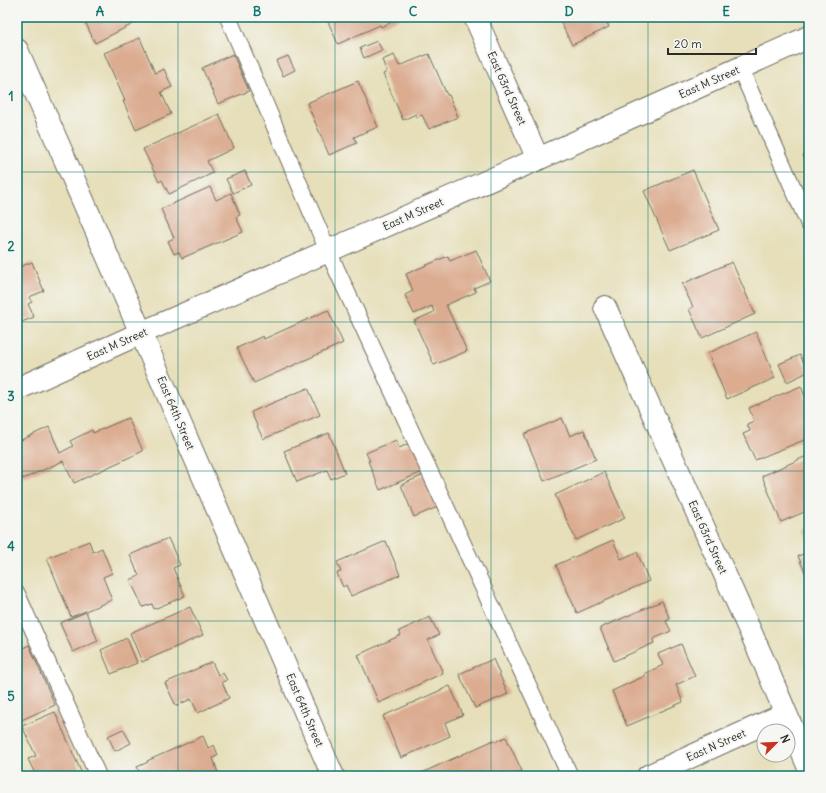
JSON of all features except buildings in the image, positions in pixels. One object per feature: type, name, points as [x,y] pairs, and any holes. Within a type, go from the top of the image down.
[{"type":"street","name":"East 63rd Street","points":[[475,17],[538,159]]},
{"type":"street","name":"East M Street","points":[[17,389],[538,159],[809,37]]},
{"type":"street","name":"East 64th Street","points":[[17,50],[333,776]]},
{"type":"street","name":"East 63rd Street","points":[[605,307],[764,662],[809,768]]},
{"type":"street","name":"East N Street","points":[[648,776],[785,714]]},
{"type":"lane","points":[[228,17],[328,251],[570,776]]},
{"type":"lane","points":[[740,68],[809,224]]},
{"type":"lane","points":[[17,594],[98,776]]}]
